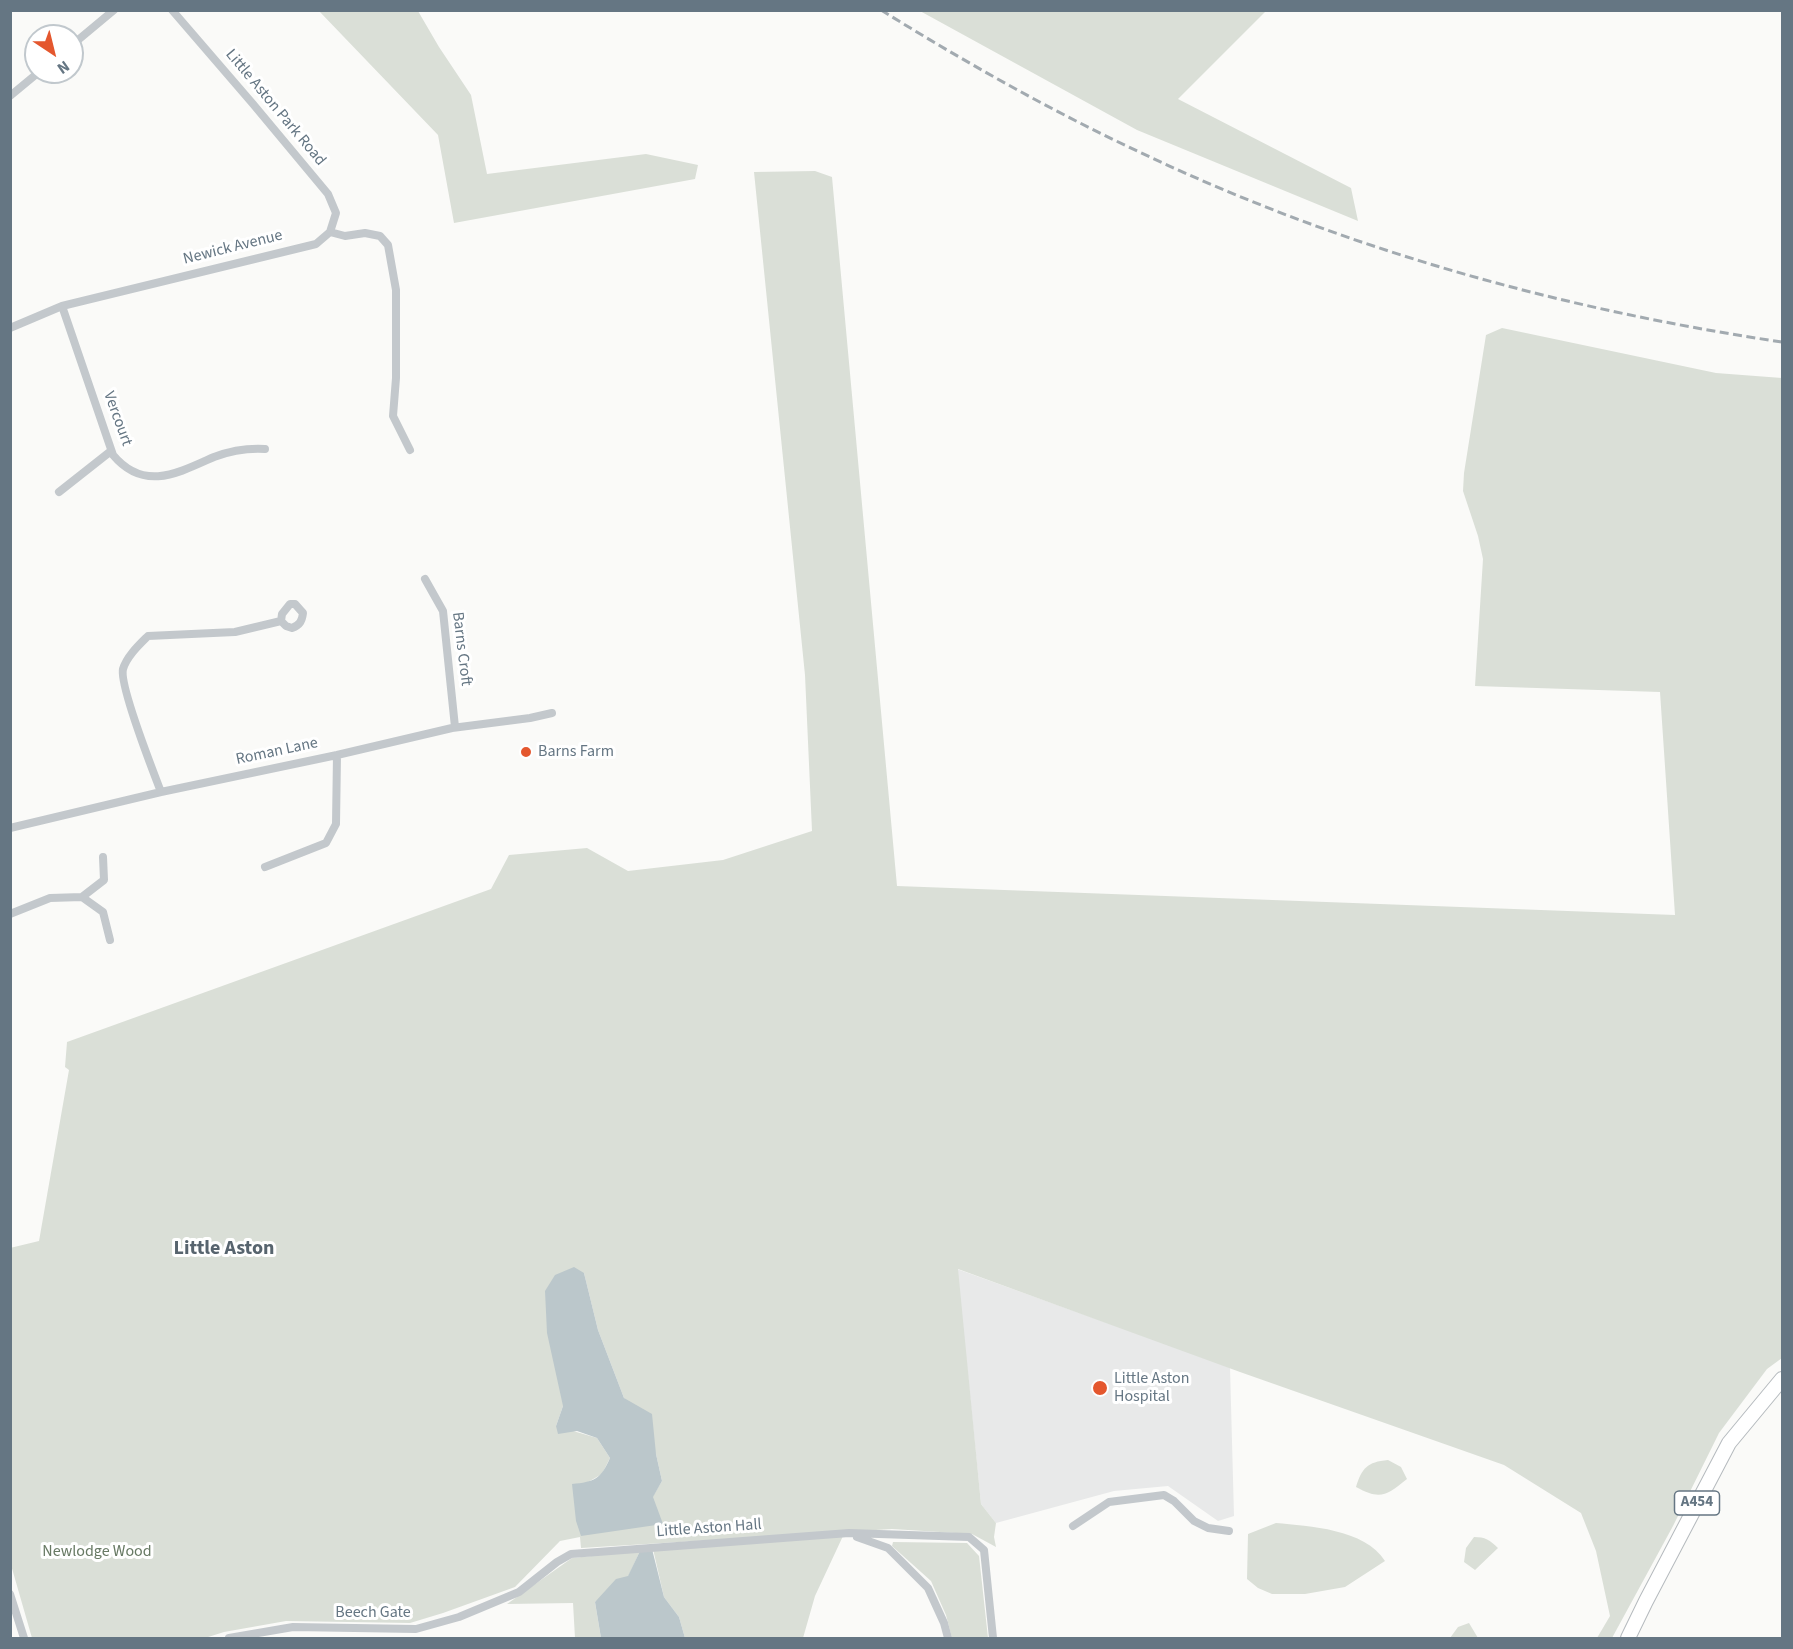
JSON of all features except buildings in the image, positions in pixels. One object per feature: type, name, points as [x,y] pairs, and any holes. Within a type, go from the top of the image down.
[{"type":"main road","name":"A454","points":[[1628,1638],[1729,1443],[1782,1379]]},
{"type":"street","points":[[84,35],[114,10]]},
{"type":"street","name":"Little Aston Park Road","points":[[172,10],[328,194],[336,213],[330,232]]},
{"type":"street","points":[[10,96],[24,84]]},
{"type":"street","points":[[330,232],[345,236],[365,233],[380,236],[388,245],[396,290],[396,378],[393,417],[410,450]]},
{"type":"street","name":"Newick Avenue","points":[[10,327],[62,306],[316,244],[330,232]]},
{"type":"street","name":"Vercourt","points":[[62,306],[111,451],[120,464],[129,471],[143,476],[167,475],[192,468],[216,456],[265,448]]},
{"type":"street","points":[[59,492],[111,451]]},
{"type":"street","name":"Barns Croft","points":[[425,579],[443,611],[455,727]]},
{"type":"street","points":[[161,792],[126,693],[123,670],[129,657],[148,636],[235,632],[281,621]]},
{"type":"street","name":"Roman Lane","points":[[10,828],[455,727],[530,718],[552,713]]},
{"type":"street","points":[[265,867],[326,843],[336,824],[337,755]]},
{"type":"street","points":[[10,914],[50,898],[82,897],[104,880],[104,857]]},
{"type":"street","points":[[82,897],[103,912],[110,940]]},
{"type":"street","points":[[1073,1526],[1108,1502],[1164,1495],[1174,1501],[1194,1521],[1208,1528],[1229,1531]]},
{"type":"street","name":"Little Aston Hall","points":[[849,1533],[888,1548],[928,1588],[944,1623],[948,1638]]},
{"type":"street","name":"Little Aston Hall","points":[[571,1554],[849,1533],[969,1537],[984,1550],[993,1638]]},
{"type":"street","name":"Beech Gate","points":[[229,1638],[293,1627],[416,1629],[459,1617],[519,1592],[557,1562],[571,1554]]},
{"type":"street","points":[[10,1594],[24,1638]]},
{"type":"shaded area","points":[[574,1267],[584,1273],[598,1330],[624,1398],[652,1414],[656,1454],[662,1481],[653,1497],[663,1524],[581,1536],[576,1521],[572,1484],[596,1478],[610,1458],[597,1438],[577,1431],[558,1434],[556,1426],[563,1406],[547,1333],[545,1291],[555,1275]]},
{"type":"shaded area","name":"Little Aston Hospital","points":[[957,1269],[1230,1367],[1234,1516],[1218,1521],[1168,1486],[1114,1491],[996,1523],[981,1504]]},
{"type":"shaded area","points":[[652,1549],[664,1597],[679,1617],[685,1638],[601,1638],[595,1602],[616,1579],[628,1576],[640,1551]]},
{"type":"green space","points":[[319,11],[418,11],[471,95],[487,174],[646,154],[698,165],[695,179],[454,223],[438,135]]},
{"type":"green space","points":[[920,11],[1266,11],[1178,99],[1351,188],[1358,221],[1137,130]]},
{"type":"green space","name":"Newlodge Wood","points":[[815,171],[832,177],[897,886],[1675,915],[1660,692],[1475,686],[1483,559],[1463,491],[1486,335],[1502,328],[1716,373],[1782,378],[1782,1358],[1767,1369],[1719,1433],[1673,1526],[1612,1638],[1597,1638],[1610,1616],[1596,1551],[1581,1513],[1504,1465],[958,1269],[981,1504],[996,1523],[994,1537],[996,1547],[972,1534],[892,1529],[581,1548],[580,1537],[560,1541],[515,1587],[410,1623],[286,1621],[224,1632],[205,1638],[32,1638],[11,1565],[10,1248],[39,1241],[69,1070],[65,1067],[67,1042],[491,889],[509,855],[587,848],[628,871],[723,860],[812,831],[805,675],[754,172]],"holes":[[[584,1273],[598,1330],[624,1398],[656,1454],[662,1481],[653,1496],[588,1482],[602,1474],[610,1458],[597,1438],[556,1426],[563,1406]]]},
{"type":"green space","points":[[1388,1460],[1401,1467],[1407,1479],[1394,1489],[1377,1495],[1356,1487],[1366,1467],[1375,1462]]},
{"type":"green space","points":[[1276,1523],[1320,1528],[1350,1536],[1376,1550],[1385,1561],[1345,1587],[1305,1594],[1272,1594],[1258,1588],[1247,1579],[1248,1534]]},
{"type":"green space","points":[[843,1536],[815,1596],[803,1638],[685,1638],[679,1617],[664,1597],[653,1549]]},
{"type":"green space","points":[[1474,1537],[1487,1540],[1498,1548],[1475,1570],[1464,1562],[1466,1548]]},
{"type":"green space","points":[[893,1542],[967,1543],[979,1556],[988,1638],[952,1638],[946,1615],[931,1581],[892,1546]]},
{"type":"green space","points":[[640,1551],[628,1577],[595,1602],[601,1638],[575,1638],[573,1603],[507,1604],[572,1558]]},
{"type":"green space","points":[[1469,1623],[1478,1638],[1450,1638],[1458,1627]]},
{"type":"railway","points":[[881,10],[1047,106],[1150,157],[1226,191],[1303,221],[1460,273],[1539,294],[1620,313],[1782,342]]},
{"type":"place","name":"Barns Farm","points":[[526,752]]},
{"type":"place","name":"Little Aston Hospital","points":[[1100,1388]]},
{"type":"district","name":"Little Aston","points":[[224,1250]]}]
